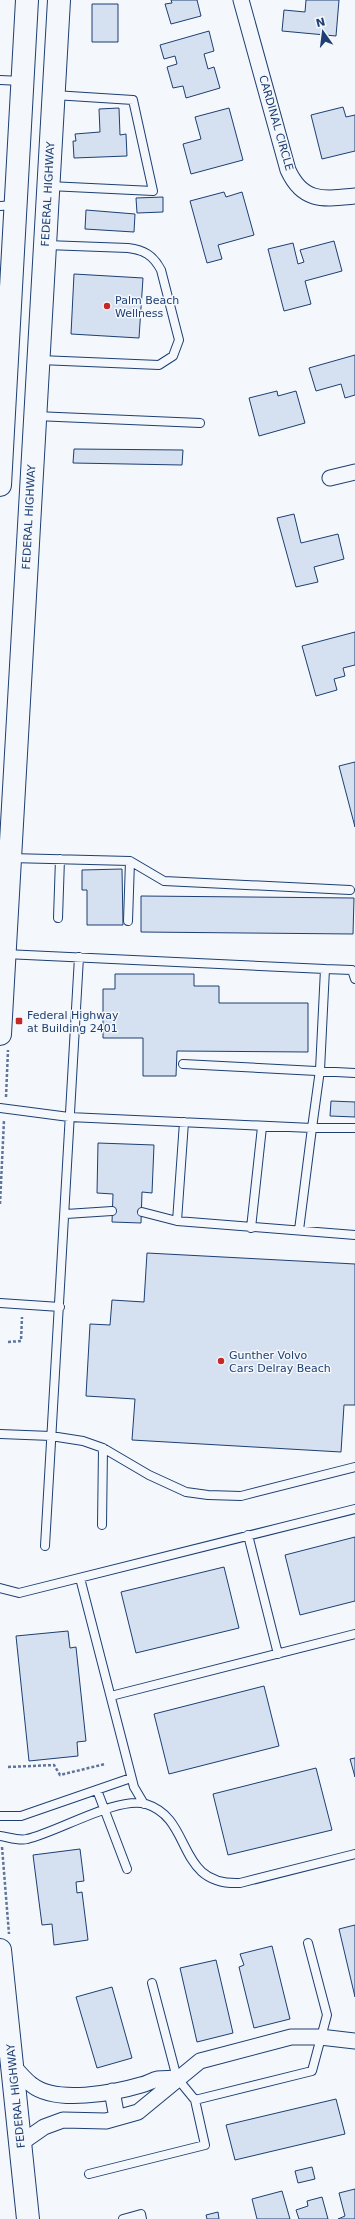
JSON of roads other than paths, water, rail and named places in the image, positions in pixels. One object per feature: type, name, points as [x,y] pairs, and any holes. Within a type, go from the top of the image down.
[{"type":"main road","points":[[0,485],[2,422],[11,292],[8,206],[22,81],[27,0]]},
{"type":"main road","name":"FEDERAL HIGHWAY","points":[[0,1034],[34,416],[39,360],[59,0]]},
{"type":"main road","points":[[11,292],[24,336],[39,360]]},
{"type":"main road","points":[[6,373],[20,386],[34,416]]},
{"type":"main road","name":"FEDERAL HIGHWAY","points":[[1,1958],[22,2143],[28,2219]]},
{"type":"street","name":"CARDINAL CIRCLE","points":[[241,0],[288,170],[294,182],[302,190],[313,196],[325,199],[355,196]]},
{"type":"street","points":[[330,478],[355,472]]},
{"type":"street","points":[[22,2143],[44,2127],[63,2120],[106,2121],[138,2112],[177,2078],[200,2061],[291,2037],[320,2037],[355,2041]]},
{"type":"street","points":[[13,2066],[33,2086],[43,2091],[83,2095],[141,2085],[158,2079],[177,2078]]},
{"type":"street","points":[[112,2091],[117,2118]]},
{"type":"lane","points":[[0,80],[22,81]]},
{"type":"lane","points":[[48,186],[153,192],[133,100],[54,95]]},
{"type":"lane","points":[[39,360],[159,365],[173,356],[179,340],[161,270],[156,260],[148,253],[139,249],[45,245]]},
{"type":"lane","points":[[34,416],[200,423]]},
{"type":"lane","points":[[10,858],[130,861],[164,881],[350,890]]},
{"type":"lane","points":[[58,918],[60,859]]},
{"type":"lane","points":[[128,920],[130,861]]},
{"type":"lane","points":[[5,954],[352,970],[355,980]]},
{"type":"lane","points":[[45,1546],[66,1214],[69,1117],[79,957]]},
{"type":"lane","points":[[299,1230],[320,1070],[325,969]]},
{"type":"lane","points":[[183,1064],[355,1073]]},
{"type":"lane","points":[[0,1108],[69,1117],[262,1127],[355,1128]]},
{"type":"lane","points":[[177,1221],[184,1122]]},
{"type":"lane","points":[[251,1228],[262,1127]]},
{"type":"lane","points":[[66,1214],[112,1211]]},
{"type":"lane","points":[[142,1212],[177,1221],[355,1235]]},
{"type":"lane","points":[[0,1303],[60,1307]]},
{"type":"lane","points":[[0,1434],[51,1436],[83,1441],[103,1448],[149,1475],[186,1492],[208,1495],[241,1496],[355,1467]]},
{"type":"lane","points":[[102,1525],[103,1448]]},
{"type":"lane","points":[[0,1588],[19,1593],[355,1509]]},
{"type":"lane","points":[[248,1535],[278,1654]]},
{"type":"lane","points":[[80,1578],[131,1778],[134,1787],[144,1804]]},
{"type":"lane","points":[[110,1696],[355,1634]]},
{"type":"lane","points":[[0,1816],[21,1816],[131,1778]]},
{"type":"lane","points":[[97,1790],[127,1869]]},
{"type":"lane","points":[[0,1836],[26,1839],[125,1804],[144,1804],[159,1809],[175,1829],[199,1871],[211,1880],[225,1884],[240,1883],[355,1854]]},
{"type":"lane","points":[[195,2100],[312,2071],[327,2015],[308,1943]]},
{"type":"lane","points":[[88,2174],[205,2145],[195,2100],[177,2078],[152,1983]]},
{"type":"lane","points":[[123,2219],[141,2214],[142,2219]]},
{"type":"place","name":"Palm Beach Wellness","points":[[107,306]]},
{"type":"place","name":"Federal Highway at Building 2401","points":[[19,1021]]},
{"type":"place","name":"Gunther Volvo Cars Delray Beach","points":[[221,1361]]}]
